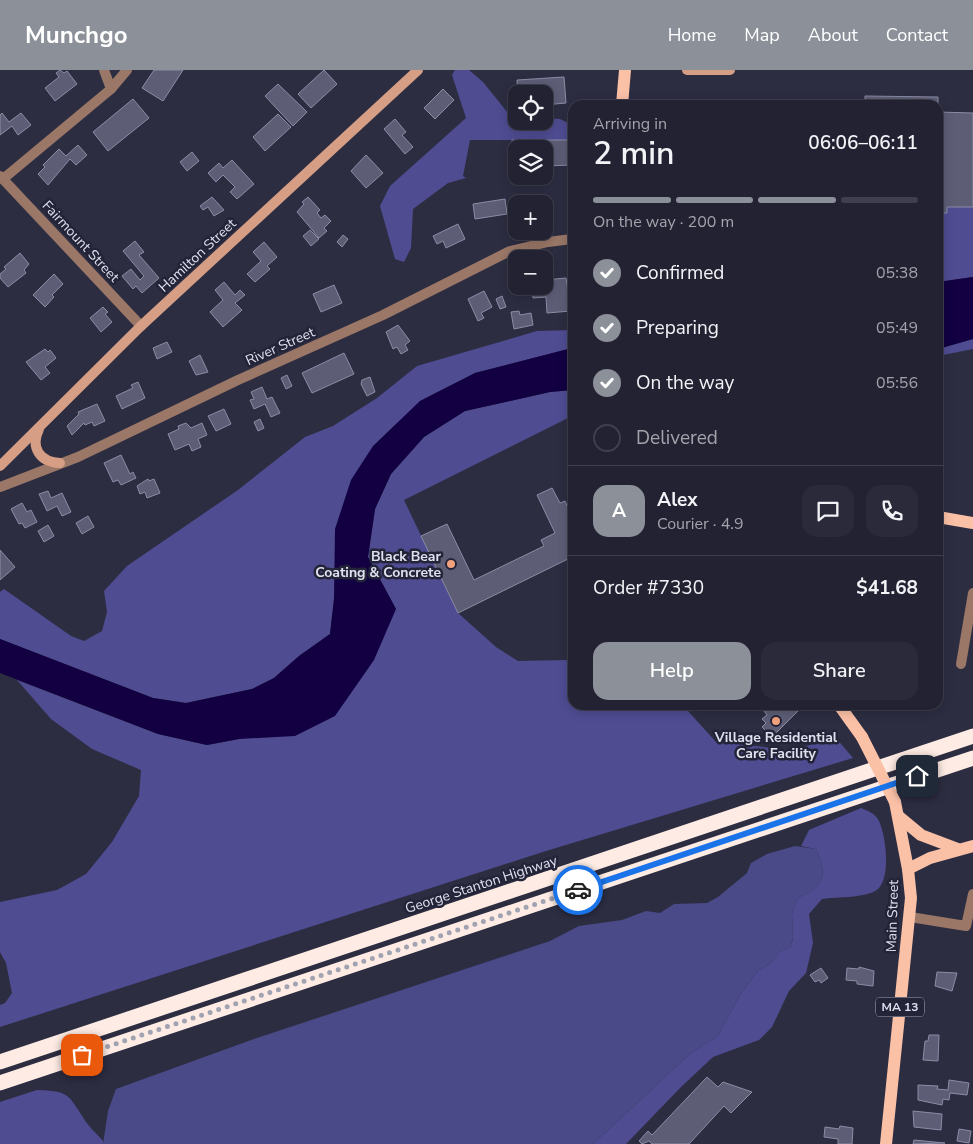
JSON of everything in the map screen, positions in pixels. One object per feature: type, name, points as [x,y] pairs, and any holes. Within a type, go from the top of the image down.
[{"type":"highway","name":"George Stanton Highway","points":[[0,1062],[973,736]]},
{"type":"highway","points":[[0,1082],[973,758]]},
{"type":"main road","name":"Hamilton Street","points":[[0,466],[141,326],[418,70]]},
{"type":"main road","points":[[622,100],[625,70]]},
{"type":"main road","points":[[687,70],[730,70]]},
{"type":"main road","points":[[43,422],[34,442],[37,451],[46,460],[60,463]]},
{"type":"main road","points":[[943,518],[973,524]]},
{"type":"main road","name":"Main Street","points":[[842,710],[862,738],[895,802],[908,869],[910,917],[886,1144]]},
{"type":"main road","points":[[898,816],[904,823],[924,836],[958,849]]},
{"type":"main road","points":[[908,869],[930,858],[973,846]]},
{"type":"street","points":[[104,70],[111,89]]},
{"type":"street","points":[[2,177],[111,89],[126,70]]},
{"type":"street","name":"Fairmount Street","points":[[2,177],[141,326]]},
{"type":"street","name":"River Street","points":[[0,487],[78,457],[238,380],[383,315],[504,253],[520,247],[568,241]]},
{"type":"street","points":[[961,664],[973,593]]},
{"type":"street","points":[[910,917],[966,926],[973,894]]},
{"type":"shaded area","points":[[455,70],[469,70],[483,82],[508,113],[508,130],[553,130],[553,119],[560,119],[568,123],[568,140],[470,140],[463,176],[466,178],[448,183],[413,209],[411,248],[404,262],[395,259],[380,206],[390,186],[466,118],[452,75]]},
{"type":"shaded area","points":[[947,207],[973,207],[973,277],[943,281],[943,213],[947,213]]},
{"type":"shaded area","points":[[973,277],[973,339],[943,348],[943,281]]},
{"type":"shaded area","points":[[568,330],[568,349],[475,373],[420,401],[334,599],[330,634],[299,656],[274,678],[252,689],[186,703],[153,698],[0,639],[0,592],[4,589],[71,636],[84,641],[102,631],[107,612],[104,591],[127,566],[238,490],[305,437],[333,426],[377,398],[417,366],[537,331]]},
{"type":"shaded area","points":[[973,339],[973,349],[943,355],[943,348]]},
{"type":"shaded area","points":[[568,349],[568,390],[550,392],[465,411],[424,437],[391,474],[375,509],[368,557],[396,609],[374,660],[335,716],[295,736],[239,739],[207,745],[158,734],[0,673],[0,639],[153,698],[186,703],[252,689],[274,678],[299,656],[330,634],[334,599],[335,529],[351,480],[373,446],[420,401],[475,373]]},
{"type":"shaded area","points":[[568,390],[568,418],[404,500],[458,613],[496,647],[518,661],[568,660],[568,710],[688,710],[716,742],[791,750],[836,738],[853,758],[546,851],[0,1027],[0,1005],[5,1003],[12,993],[6,963],[0,952],[0,902],[57,890],[86,874],[112,842],[139,796],[141,770],[92,749],[51,719],[17,680],[158,734],[207,745],[239,739],[396,609],[368,557],[375,509],[391,474],[424,437],[465,411],[550,392]]},
{"type":"shaded area","points":[[861,808],[876,816],[882,828],[886,866],[882,883],[878,889],[867,894],[822,899],[809,914],[813,943],[806,973],[789,991],[772,1027],[759,1040],[713,1057],[626,1144],[593,1144],[691,1053],[718,1036],[740,995],[758,971],[770,964],[779,952],[790,947],[793,939],[792,915],[797,899],[814,889],[821,880],[822,875],[822,864],[816,849],[801,846],[809,830]]},
{"type":"shaded area","points":[[795,846],[816,849],[822,864],[822,875],[821,880],[814,889],[797,899],[792,915],[793,938],[790,947],[779,952],[770,964],[758,971],[740,995],[718,1036],[691,1053],[593,1144],[103,1144],[108,1111],[116,1089],[254,1039],[550,941],[579,926],[622,920],[646,911],[660,913],[674,904],[707,903],[718,897],[747,873],[751,863],[767,854]]},
{"type":"shaded area","points":[[37,1090],[56,1091],[71,1099],[88,1125],[103,1141],[103,1144],[0,1144],[0,1102]]},
{"type":"building","points":[[60,70],[64,73],[67,71],[77,84],[55,101],[45,88],[59,77],[56,73]]},
{"type":"building","points":[[154,70],[183,70],[163,101],[142,88]]},
{"type":"building","points":[[324,70],[337,84],[311,108],[298,94]]},
{"type":"building","points":[[564,77],[566,103],[553,104],[553,85],[517,85],[517,80]]},
{"type":"building","points":[[278,84],[307,112],[293,126],[265,96]]},
{"type":"building","points":[[443,89],[454,100],[435,119],[424,108]]},
{"type":"building","points":[[865,96],[938,97],[938,100],[865,100]]},
{"type":"building","points":[[133,99],[149,118],[108,151],[93,132]]},
{"type":"building","points":[[943,112],[973,113],[973,207],[947,207],[947,213],[943,213]]},
{"type":"building","points":[[2,113],[9,122],[21,113],[31,125],[18,135],[12,126],[0,135],[0,115]]},
{"type":"building","points":[[278,114],[291,127],[265,151],[253,137]]},
{"type":"building","points":[[395,119],[406,132],[402,135],[413,147],[405,154],[384,129]]},
{"type":"building","points":[[553,140],[568,140],[568,165],[553,166]]},
{"type":"building","points":[[78,145],[87,155],[76,165],[70,159],[48,185],[38,174],[45,167],[43,165],[59,149],[66,156]]},
{"type":"building","points":[[192,152],[199,161],[187,171],[180,162]]},
{"type":"building","points":[[366,155],[383,173],[366,188],[351,171]]},
{"type":"building","points":[[232,160],[254,184],[237,199],[230,192],[235,187],[223,175],[216,182],[208,173],[219,163],[223,168]]},
{"type":"building","points":[[212,197],[224,210],[214,216],[208,207],[203,210],[200,206]]},
{"type":"building","points":[[308,197],[320,210],[317,213],[321,218],[325,215],[331,221],[324,228],[327,231],[319,238],[297,212],[304,204],[302,202]]},
{"type":"building","points":[[505,199],[507,214],[475,219],[473,204]]},
{"type":"building","points":[[458,224],[465,239],[446,248],[443,241],[437,244],[433,236]]},
{"type":"building","points":[[310,230],[319,239],[311,246],[303,236]]},
{"type":"building","points":[[343,235],[348,239],[342,247],[337,242]]},
{"type":"building","points":[[135,241],[144,252],[139,255],[159,278],[142,293],[136,286],[133,289],[122,276],[131,269],[140,280],[144,276],[123,251]]},
{"type":"building","points":[[264,242],[277,257],[267,266],[270,269],[255,282],[247,274],[261,261],[253,252]]},
{"type":"building","points":[[20,253],[29,264],[24,270],[26,273],[8,287],[0,278],[0,274],[6,269],[4,267]]},
{"type":"building","points":[[54,274],[63,284],[52,295],[54,297],[45,307],[33,295]]},
{"type":"building","points":[[566,278],[568,311],[547,313],[546,297],[533,298],[533,295],[553,295],[553,279]]},
{"type":"building","points":[[224,282],[235,295],[240,290],[245,295],[235,303],[242,310],[223,327],[210,312],[223,300],[215,290]]},
{"type":"building","points":[[334,285],[342,303],[321,312],[313,294]]},
{"type":"building","points":[[484,291],[492,307],[481,313],[484,318],[478,321],[468,299]]},
{"type":"building","points":[[502,296],[506,307],[500,309],[496,299]]},
{"type":"building","points":[[103,307],[108,312],[105,314],[112,322],[101,332],[90,318]]},
{"type":"building","points":[[519,311],[520,315],[531,313],[533,325],[514,329],[511,312]]},
{"type":"building","points":[[398,325],[410,341],[405,345],[408,350],[401,354],[397,347],[393,349],[386,332]]},
{"type":"building","points":[[167,342],[172,352],[157,359],[153,348]]},
{"type":"building","points":[[45,349],[48,352],[50,350],[56,358],[45,367],[50,373],[41,380],[26,362]]},
{"type":"building","points":[[344,353],[354,374],[312,393],[302,373]]},
{"type":"building","points":[[200,355],[208,372],[196,375],[189,361]]},
{"type":"building","points":[[287,375],[292,386],[286,389],[281,378]]},
{"type":"building","points":[[370,377],[375,392],[367,396],[361,384],[362,380]]},
{"type":"building","points":[[138,382],[145,398],[122,409],[116,396],[133,388],[131,385]]},
{"type":"building","points":[[262,387],[267,399],[272,397],[280,413],[271,417],[265,404],[254,409],[250,400],[254,399],[251,392]]},
{"type":"building","points":[[97,404],[105,421],[94,426],[92,422],[85,425],[84,423],[72,435],[67,426],[79,414],[78,412]]},
{"type":"building","points":[[224,409],[231,424],[216,431],[208,416]]},
{"type":"building","points":[[260,419],[264,428],[258,431],[254,422]]},
{"type":"building","points":[[186,423],[191,428],[202,423],[207,435],[198,439],[201,447],[192,451],[189,444],[175,450],[168,434],[179,429],[178,426]]},
{"type":"building","points":[[121,455],[130,474],[133,472],[136,478],[121,485],[118,480],[113,482],[104,463]]},
{"type":"building","points":[[148,479],[149,481],[154,479],[160,493],[147,498],[145,492],[140,494],[137,486]]},
{"type":"building","points":[[552,488],[560,503],[565,501],[568,508],[568,559],[458,613],[421,536],[447,524],[474,580],[544,546],[541,540],[555,533],[537,495]]},
{"type":"building","points":[[48,491],[51,498],[62,493],[71,512],[62,516],[57,506],[47,511],[39,494]]},
{"type":"building","points":[[22,503],[27,512],[31,510],[37,522],[25,528],[22,523],[19,524],[11,509]]},
{"type":"building","points":[[88,516],[94,527],[82,534],[76,523]]},
{"type":"building","points":[[48,525],[54,536],[44,542],[38,531]]},
{"type":"building","points":[[0,550],[15,567],[0,580]]},
{"type":"building","name":"Village Residential Care Facility","points":[[764,711],[798,711],[772,737],[762,727],[766,723],[762,719],[767,715]]},
{"type":"building","points":[[859,967],[874,971],[873,986],[857,984],[857,981],[846,980],[847,968],[859,969]]},
{"type":"building","points":[[821,968],[828,978],[821,983],[819,980],[815,982],[810,975]]},
{"type":"building","points":[[937,972],[957,973],[952,991],[935,986]]},
{"type":"building","points":[[929,1035],[939,1035],[938,1061],[923,1060],[925,1041],[928,1041]]},
{"type":"building","points":[[707,1077],[718,1087],[723,1082],[752,1092],[731,1113],[724,1106],[689,1144],[652,1144],[649,1141],[642,1144],[639,1141],[648,1131],[652,1135]]},
{"type":"building","points":[[949,1080],[969,1083],[967,1095],[950,1093],[949,1100],[943,1099],[942,1105],[918,1100],[918,1085],[938,1086],[937,1089],[948,1090]]},
{"type":"building","points":[[913,1111],[942,1114],[941,1130],[914,1127]]},
{"type":"building","points":[[840,1126],[853,1128],[852,1144],[838,1144],[838,1139],[824,1137],[825,1127],[839,1129]]},
{"type":"building","points":[[959,1129],[971,1131],[969,1143],[957,1141]]},
{"type":"building","points":[[914,1140],[945,1143],[913,1144]]},
{"type":"way so far","points":[[82,1055],[578,890]]},
{"type":"place","name":"Black Bear Coating & Concrete","points":[[451,564]]},
{"type":"place","name":"Village Residential Care Facility","points":[[776,721]]},
{"type":"route","points":[[578,890],[917,776]]}]
